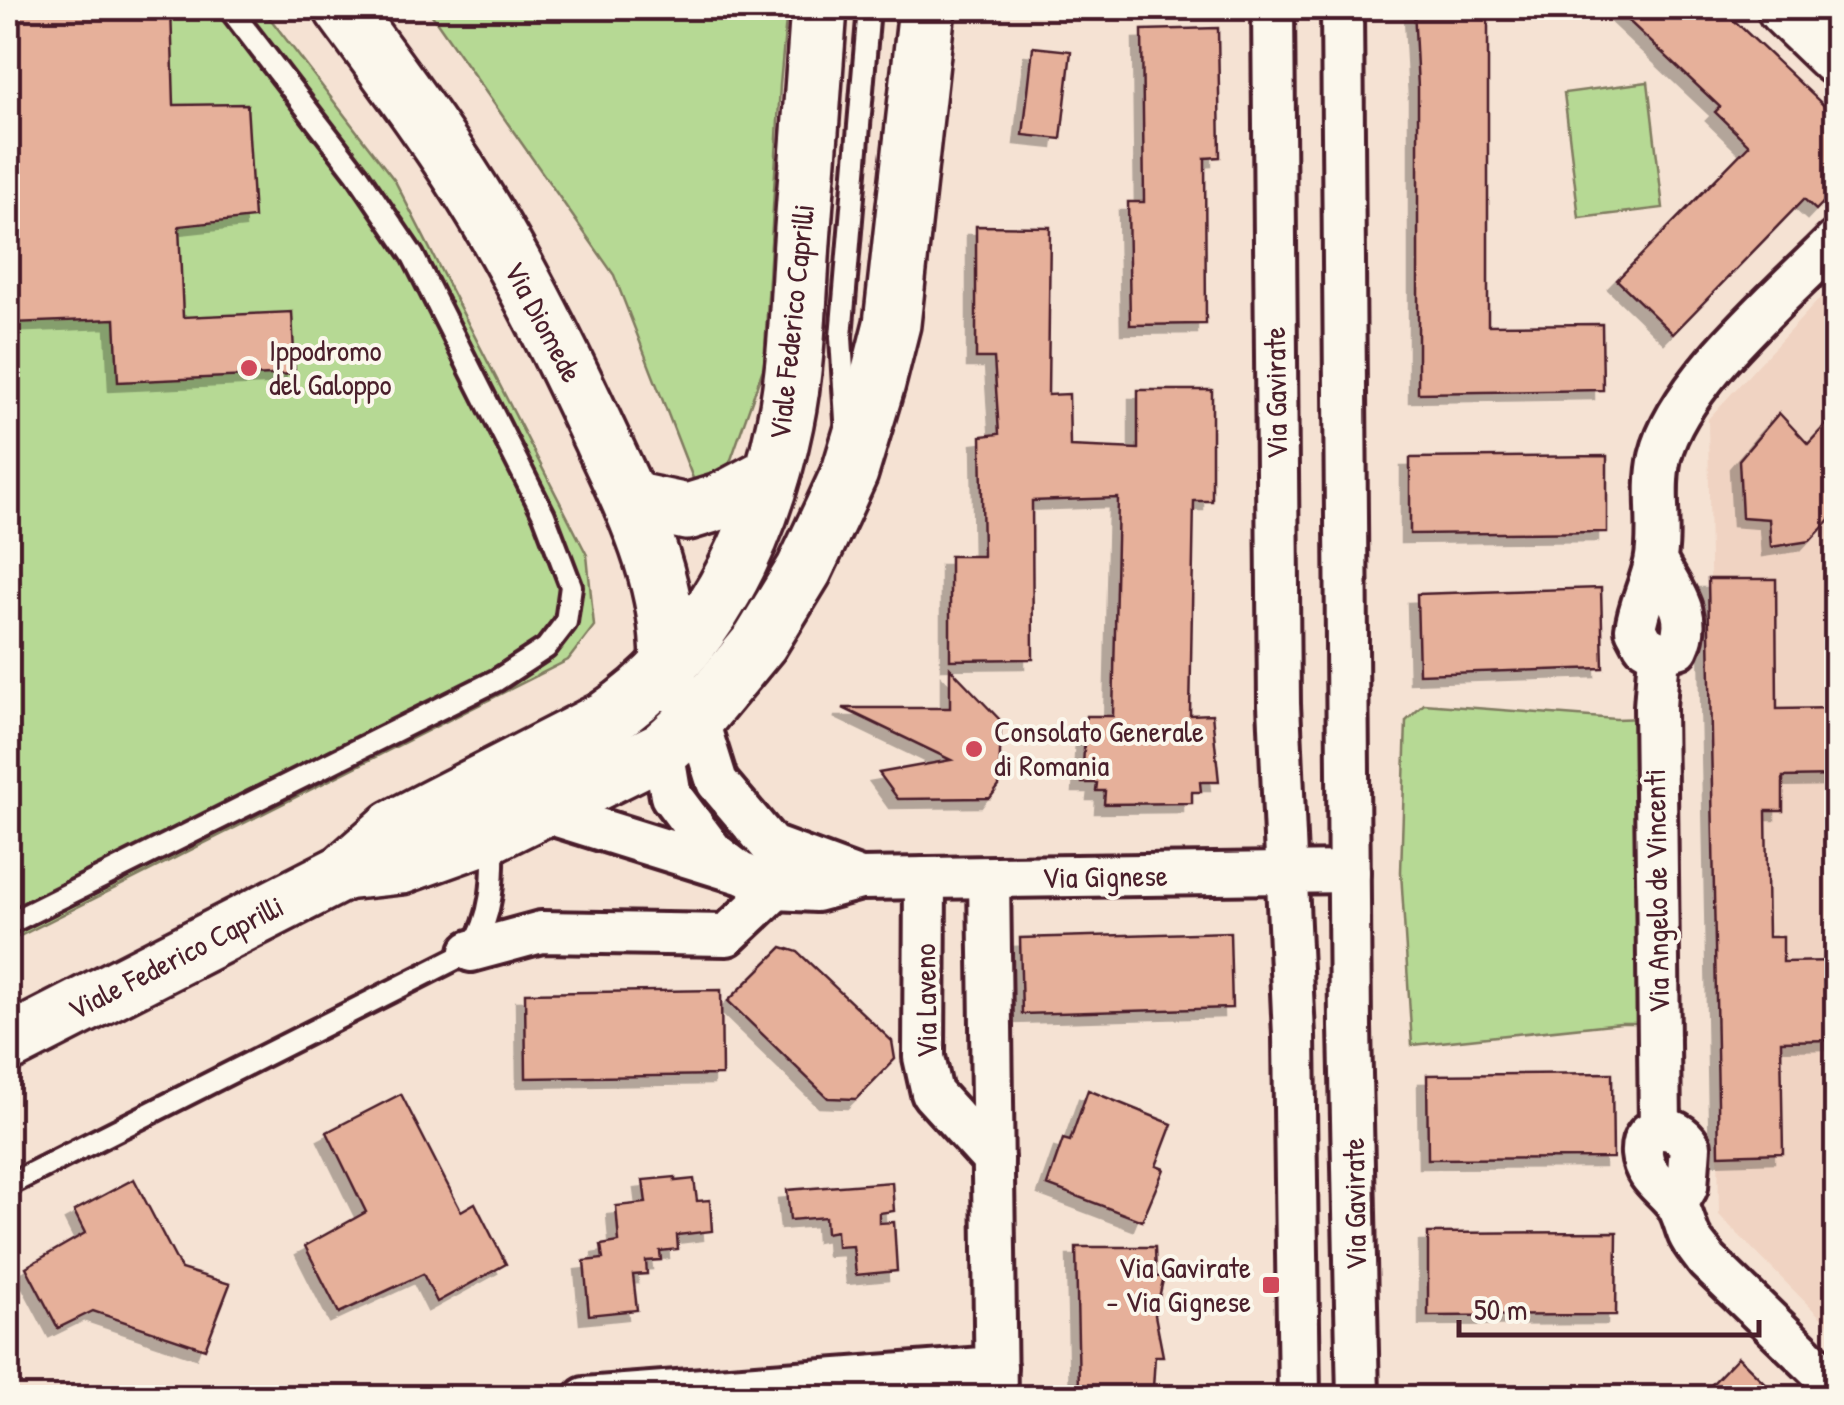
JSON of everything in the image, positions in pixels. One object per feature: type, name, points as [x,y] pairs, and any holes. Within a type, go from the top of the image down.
[{"type":"street","name":"Via Diomede","points":[[342,8],[484,213],[558,345],[630,500],[659,574],[668,614],[669,669]]},
{"type":"street","name":"Viale Federico Caprilli","points":[[8,1044],[344,872],[394,828],[606,719],[638,698],[669,669],[698,632],[726,588],[772,474],[786,420],[819,8]]},
{"type":"street","name":"Viale Federico Caprilli","points":[[344,872],[401,866],[517,822],[680,734],[760,642],[804,570],[850,472],[892,324],[927,8]]},
{"type":"street","name":"Via Gavirate","points":[[1273,8],[1282,779],[1292,1023],[1299,1398]]},
{"type":"street","name":"Via Gavirate","points":[[1342,8],[1350,1028],[1358,1398]]},
{"type":"street","points":[[1785,8],[1836,57]]},
{"type":"street","name":"Via Angelo de Vincenti","points":[[1836,241],[1700,381],[1674,418],[1660,456],[1655,494],[1656,561],[1636,629],[1644,644],[1659,653],[1655,707],[1660,1128],[1676,1130],[1690,1146],[1687,1186],[1677,1204],[1691,1239],[1707,1261],[1836,1386]]},
{"type":"street","points":[[630,500],[688,512],[720,502],[772,474]]},
{"type":"street","points":[[471,951],[541,932],[727,935],[759,882],[713,852],[671,796],[680,734],[669,669]]},
{"type":"street","name":"Via Gignese","points":[[680,734],[772,846],[860,880]]},
{"type":"street","points":[[1282,779],[1348,770]]},
{"type":"street","name":"Via Gignese","points":[[517,822],[759,882],[816,890],[860,880],[1350,872]]},
{"type":"street","name":"Via Laveno","points":[[925,878],[924,1058],[932,1093],[993,1160]]},
{"type":"street","points":[[585,1398],[996,1382],[989,878]]},
{"type":"street","points":[[1292,1023],[1314,1016],[1336,1017],[1350,1028]]},
{"type":"lane","points":[[8,924],[497,680],[546,648],[566,622],[571,586],[544,514],[413,256],[357,174],[229,8]]},
{"type":"lane","name":"Viale Federico Caprilli","points":[[850,472],[841,338],[869,8]]},
{"type":"lane","points":[[8,1185],[471,951],[482,932],[517,822]]},
{"type":"shaded area","points":[[1836,281],[1836,1333],[1719,1215],[1708,419]]},
{"type":"green space","name":"Ippodromo del Galoppo","points":[[8,8],[262,8],[395,181],[587,555],[594,626],[568,660],[8,942]]},
{"type":"green space","points":[[427,8],[787,8],[764,366],[721,488],[703,504],[614,275]]},
{"type":"green space","points":[[1648,82],[1663,208],[1579,218],[1564,93]]},
{"type":"green space","points":[[1424,704],[1643,718],[1648,1023],[1412,1045],[1401,872],[1406,721]]},
{"type":"building","points":[[8,8],[171,8],[174,105],[247,104],[254,218],[179,226],[183,317],[292,312],[295,374],[118,382],[115,319],[12,323]]},
{"type":"building","points":[[1414,8],[1488,8],[1488,325],[1602,324],[1603,390],[1418,393],[1418,88]]},
{"type":"building","points":[[1615,8],[1721,8],[1836,117],[1836,189],[1816,210],[1804,199],[1673,334],[1617,280],[1749,145],[1715,112],[1720,107]]},
{"type":"building","points":[[1218,28],[1220,157],[1205,158],[1206,324],[1130,325],[1128,202],[1144,202],[1142,30]]},
{"type":"building","points":[[1033,47],[1071,51],[1061,139],[1023,135]]},
{"type":"building","points":[[976,226],[1050,227],[1048,395],[1069,394],[1070,446],[1138,449],[1138,390],[1212,390],[1212,501],[1194,501],[1190,715],[1212,714],[1219,782],[1200,782],[1201,792],[1192,792],[1192,803],[1104,804],[1105,791],[1096,791],[1097,783],[1082,783],[1086,716],[1113,716],[1118,498],[1032,501],[1033,659],[950,660],[950,556],[983,556],[981,436],[999,434],[994,358],[976,358]]},
{"type":"building","points":[[1779,413],[1808,444],[1836,414],[1836,513],[1810,541],[1771,547],[1769,519],[1742,517],[1739,460]]},
{"type":"building","points":[[1607,456],[1607,532],[1410,534],[1410,458]]},
{"type":"building","points":[[1708,579],[1776,579],[1777,709],[1836,708],[1836,776],[1783,777],[1783,811],[1766,811],[1768,937],[1783,937],[1783,962],[1836,961],[1836,1040],[1781,1041],[1783,1153],[1719,1155]]},
{"type":"building","points":[[1601,588],[1603,668],[1419,674],[1417,594]]},
{"type":"building","points":[[950,668],[1001,721],[999,786],[990,798],[898,799],[879,773],[951,760],[843,708],[950,708]]},
{"type":"building","points":[[1230,932],[1232,1008],[1022,1014],[1020,938]]},
{"type":"building","points":[[782,947],[798,952],[892,1041],[895,1059],[856,1099],[828,1098],[728,1001]]},
{"type":"building","points":[[721,990],[722,1075],[526,1078],[525,993]]},
{"type":"building","points":[[1612,1073],[1613,1158],[1428,1159],[1427,1075]]},
{"type":"building","points":[[1088,1090],[1172,1124],[1156,1166],[1164,1169],[1142,1221],[1047,1185],[1063,1139],[1070,1141]]},
{"type":"building","points":[[401,1094],[461,1211],[475,1203],[506,1264],[437,1302],[423,1274],[339,1313],[305,1246],[366,1212],[327,1132]]},
{"type":"building","points":[[675,1177],[675,1181],[694,1179],[697,1201],[710,1200],[712,1231],[677,1235],[678,1249],[660,1251],[661,1260],[646,1261],[647,1274],[633,1275],[637,1310],[589,1315],[584,1261],[603,1259],[601,1245],[619,1242],[616,1206],[646,1203],[643,1180]]},
{"type":"building","points":[[134,1179],[181,1269],[230,1284],[205,1349],[93,1311],[58,1328],[26,1267],[85,1233],[74,1211]]},
{"type":"building","points":[[892,1182],[894,1211],[879,1213],[879,1223],[894,1222],[897,1271],[856,1275],[853,1246],[837,1247],[836,1231],[826,1233],[825,1217],[790,1220],[787,1190]]},
{"type":"building","points":[[1617,1232],[1616,1315],[1428,1316],[1428,1233]]},
{"type":"building","points":[[1076,1247],[1155,1247],[1156,1277],[1164,1276],[1155,1315],[1163,1356],[1155,1356],[1153,1388],[1079,1391]]},
{"type":"building","points":[[1738,1357],[1780,1398],[1699,1398]]},
{"type":"place","name":"Ippodromo del Galoppo","points":[[249,368]]},
{"type":"place","name":"Consolato Generale di Romania","points":[[974,749]]},
{"type":"place","name":"Via Gavirate - Via Gignese","points":[[1271,1285]]}]
